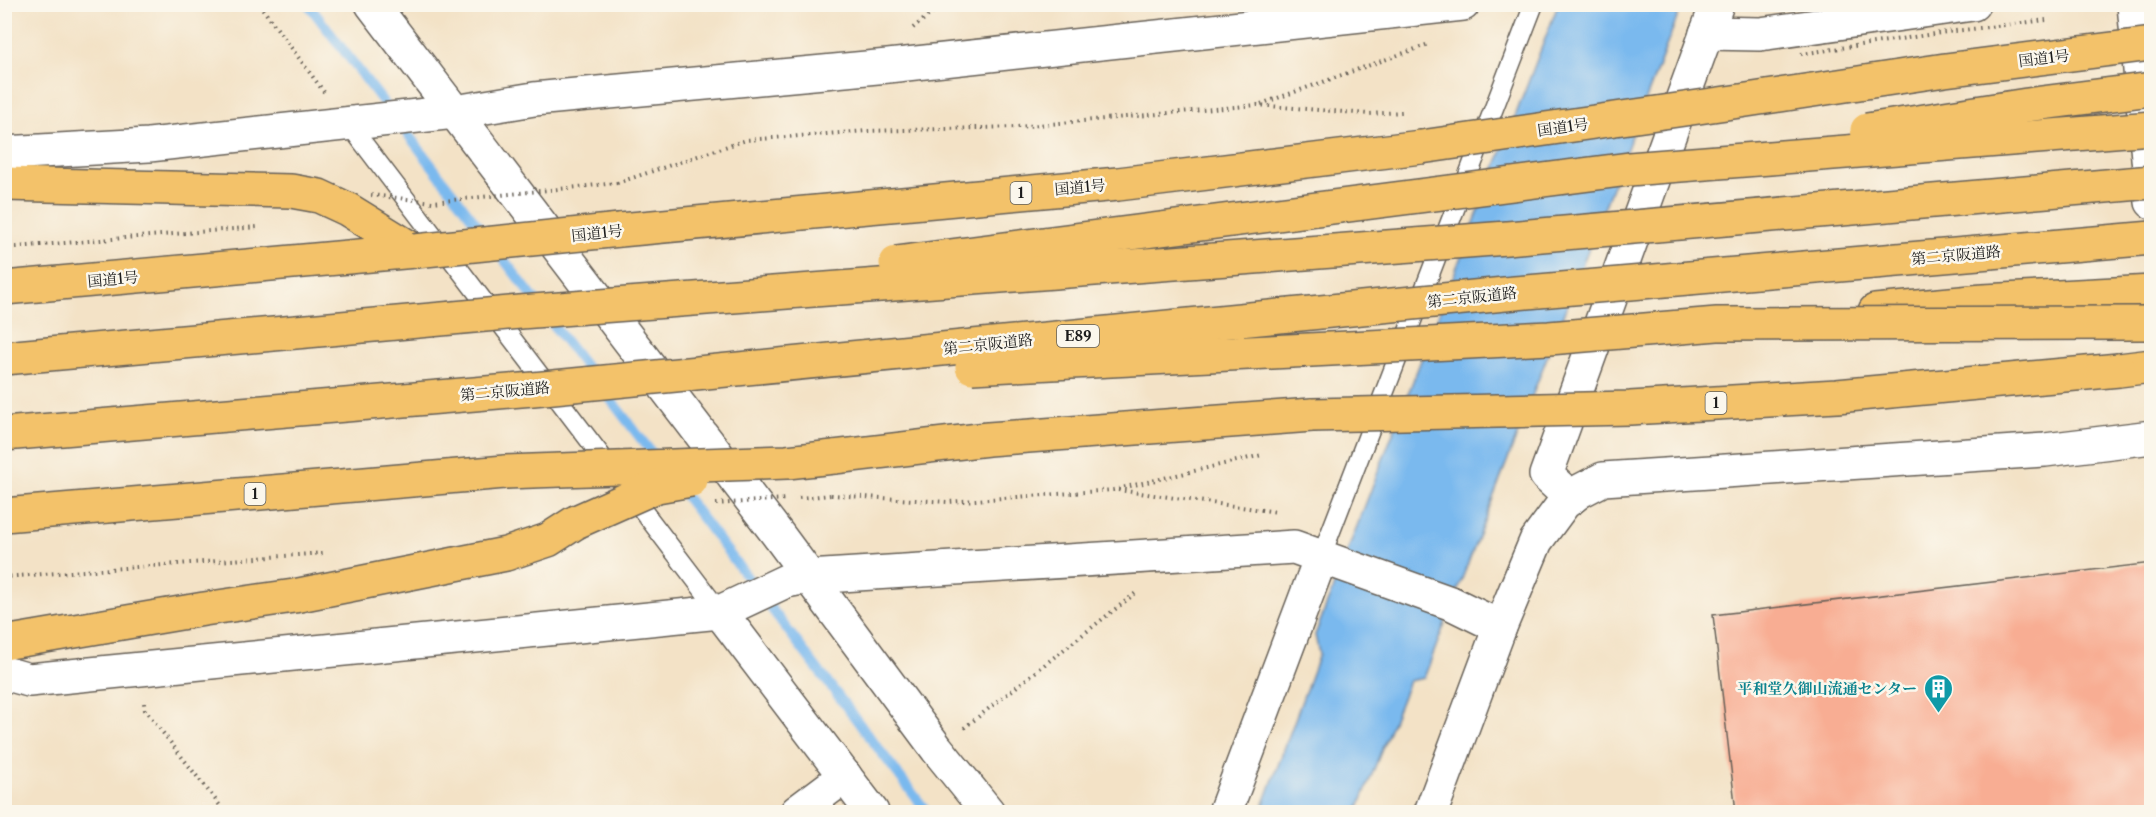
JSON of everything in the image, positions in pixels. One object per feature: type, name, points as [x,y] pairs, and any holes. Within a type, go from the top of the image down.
[{"type":"highway","name":"国道1号","points":[[4,288],[1118,184],[1421,147],[1945,70],[2151,45]]},
{"type":"highway","points":[[520,312],[1629,169],[2027,105],[2151,89]]},
{"type":"highway","points":[[1629,169],[2151,128]]},
{"type":"highway","points":[[4,358],[520,312],[1507,238],[2151,182]]},
{"type":"highway","points":[[4,184],[291,191],[359,202],[415,251]]},
{"type":"highway","name":"第二京阪道路","points":[[4,434],[533,389],[1503,294],[2151,238]]},
{"type":"highway","points":[[533,389],[1550,338],[1983,302],[2151,292]]},
{"type":"highway","points":[[1717,324],[2151,323]]},
{"type":"highway","name":"1","points":[[4,515],[505,472],[787,462],[988,439],[1312,414],[1630,408],[1791,399],[2107,372],[2151,366]]},
{"type":"highway","points":[[4,643],[294,596],[506,554],[548,540],[576,522],[657,486],[787,462]]},
{"type":"street","points":[[372,4],[448,112],[776,532],[797,579],[988,813]]},
{"type":"street","points":[[4,153],[149,145],[448,112],[534,99],[888,66],[1463,4]]},
{"type":"street","points":[[1571,498],[1546,474],[1712,19],[1760,34],[1973,4]]},
{"type":"street","points":[[2134,4],[2151,202]]},
{"type":"street","points":[[1431,813],[1500,627],[1536,541],[1564,504],[1580,491],[1603,479],[2045,450],[2151,437]]},
{"type":"street","points":[[4,673],[29,680],[727,609],[797,579],[1294,547],[1453,604],[1500,627]]},
{"type":"street","points":[[1225,813],[1324,558]]},
{"type":"street","points":[[727,609],[872,813]]},
{"type":"street","points":[[797,813],[845,776]]},
{"type":"lane","points":[[1324,558],[1534,4]]},
{"type":"lane","points":[[353,123],[727,609]]},
{"type":"path","points":[[259,4],[353,123]]},
{"type":"path","points":[[1257,105],[1433,42]]},
{"type":"path","points":[[359,202],[433,202],[617,183],[746,140],[867,130],[1017,127],[1257,105],[1369,114],[1408,112]]},
{"type":"path","points":[[4,248],[260,226]]},
{"type":"path","points":[[706,505],[831,495],[948,502],[1113,490],[1270,455]]},
{"type":"path","points":[[1113,490],[1287,513]]},
{"type":"path","points":[[4,577],[328,553]]},
{"type":"path","points":[[937,749],[1141,589]]},
{"type":"path","points":[[141,669],[145,710],[225,813]]},
{"type":"water","points":[[1558,5],[1682,5],[1424,678],[1409,681],[1357,812],[1261,812],[1319,654],[1315,635]]},
{"type":"building","name":"平和堂久御山流通センター","points":[[2152,563],[2152,812],[1736,812],[1713,615]]},
{"type":"waterway","points":[[308,4],[538,304]]},
{"type":"waterway","points":[[547,317],[658,461]]},
{"type":"waterway","points":[[679,488],[927,812]]},
{"type":"place","name":"平和堂久御山流通センター","points":[[1938,714]]}]
